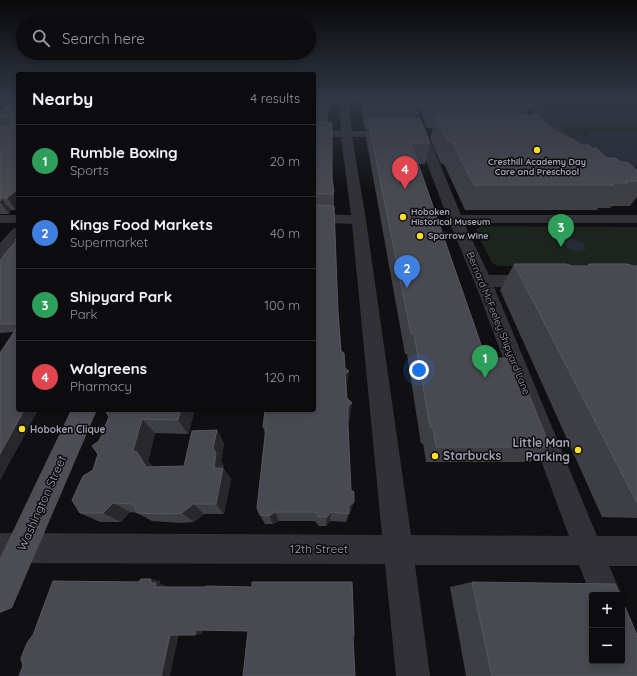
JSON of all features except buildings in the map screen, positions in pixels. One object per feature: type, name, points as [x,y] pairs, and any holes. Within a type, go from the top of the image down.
[{"type":"main road","name":"Washington Street","points":[[0,596],[11,548],[83,412]]},
{"type":"street","points":[[346,129],[359,220],[413,676]]},
{"type":"street","name":"Bernard McFeeley Shipyard Lane","points":[[416,129],[483,281],[605,592]]},
{"type":"street","points":[[556,129],[578,152],[591,158]]},
{"type":"street","points":[[316,134],[417,134]]},
{"type":"street","points":[[316,218],[359,220]]},
{"type":"street","points":[[455,219],[637,219]]},
{"type":"street","points":[[0,220],[16,220]]},
{"type":"street","points":[[0,253],[16,234]]},
{"type":"street","points":[[483,281],[547,281]]},
{"type":"street","name":"12th Street","points":[[11,548],[637,551]]},
{"type":"shaded area","points":[[558,129],[637,129],[637,132],[586,132],[590,136],[576,137],[578,139],[570,141]]},
{"type":"shaded area","points":[[585,132],[637,132],[637,167],[620,165],[570,141],[578,139],[575,136],[589,136]]},
{"type":"shaded area","points":[[481,226],[637,227],[637,267],[498,266],[492,263],[476,231]]},
{"type":"shaded area","points":[[573,239],[583,243],[586,249],[579,252],[568,249],[564,242]]},
{"type":"place","name":"Cresthill Academy Day Care and Preschool","points":[[537,150]]},
{"type":"place","name":"Walgreens","points":[[405,189]]},
{"type":"place","name":"Hoboken Historical Museum","points":[[403,217]]},
{"type":"place","name":"Sparrow Wine","points":[[420,236]]},
{"type":"place","name":"Shipyard Park","points":[[561,247]]},
{"type":"place","name":"Kings Food Markets","points":[[407,288]]},
{"type":"place","name":"Rumble Boxing","points":[[485,378]]},
{"type":"place","name":"Hoboken Clique","points":[[22,429]]},
{"type":"place","name":"Little Man Parking","points":[[578,450]]},
{"type":"place","name":"Starbucks","points":[[435,456]]}]
